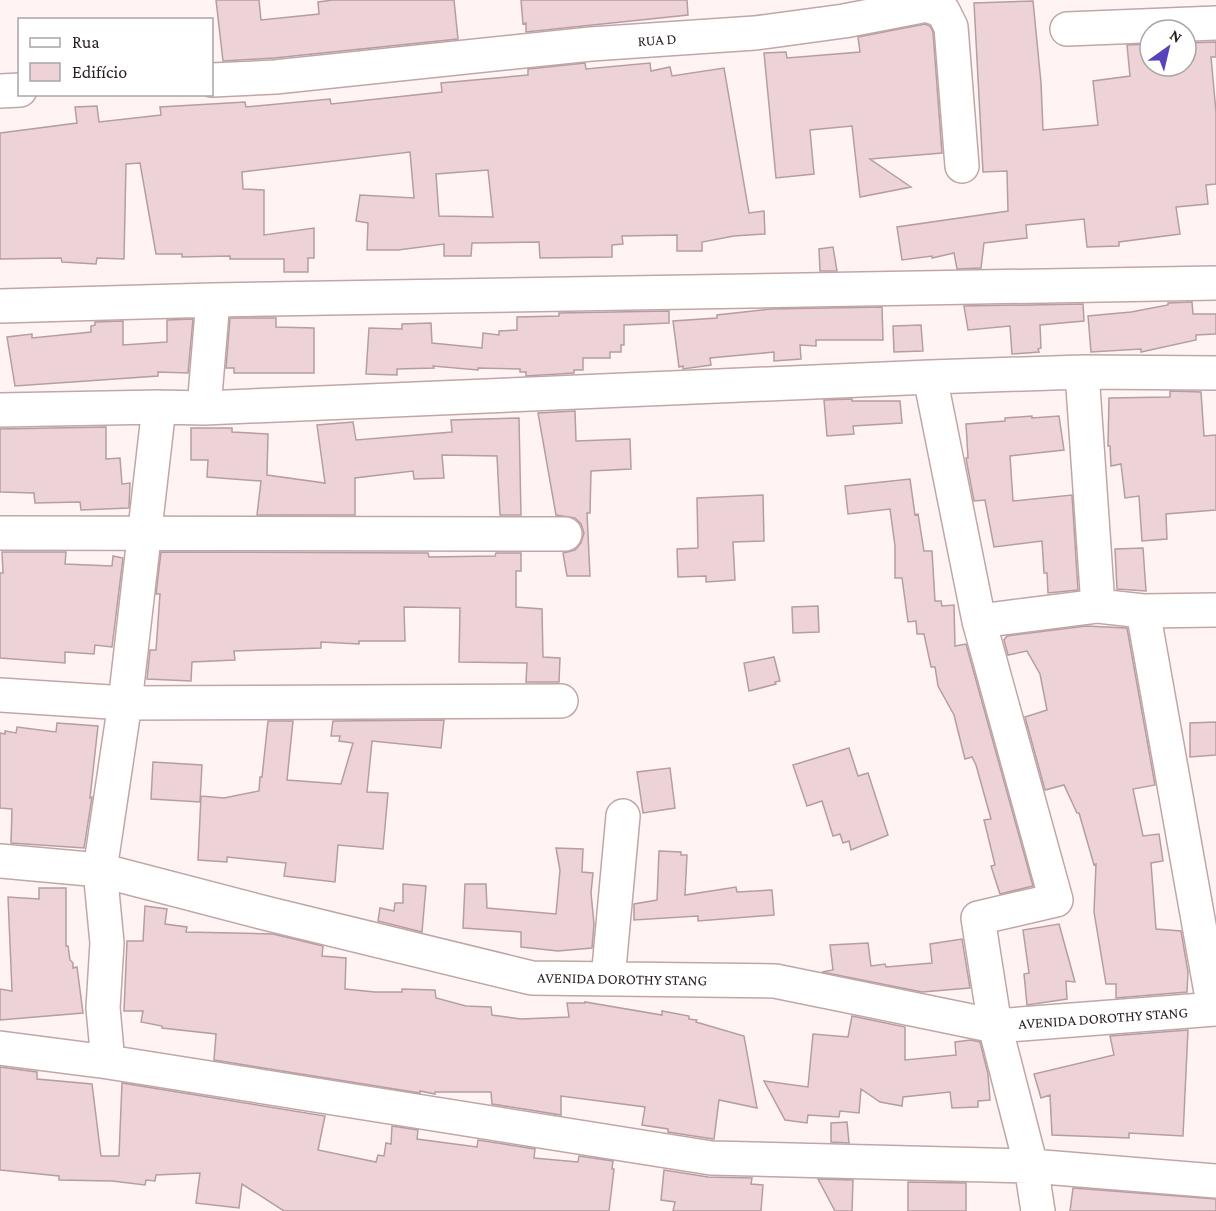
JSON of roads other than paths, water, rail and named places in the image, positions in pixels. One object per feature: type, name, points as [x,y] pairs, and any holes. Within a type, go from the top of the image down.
[{"type":"street","name":"RUA D","points":[[213,80],[275,77],[591,44],[754,33],[844,21],[927,5],[943,10],[951,27],[962,166]]},
{"type":"street","points":[[1067,29],[1167,12],[1216,23]]},
{"type":"street","points":[[0,90],[18,90]]},
{"type":"street","points":[[0,306],[213,300],[1216,283]]},
{"type":"street","points":[[204,408],[213,300]]},
{"type":"street","points":[[1082,372],[1098,606]]},
{"type":"street","points":[[0,410],[204,408],[1082,372],[1216,373]]},
{"type":"street","points":[[930,377],[979,621],[1056,900],[978,918],[995,1026],[1031,1166],[1038,1211]]},
{"type":"street","points":[[108,1062],[103,1008],[107,943],[100,870],[125,703],[159,407]]},
{"type":"street","points":[[0,533],[565,534]]},
{"type":"street","points":[[979,621],[1098,606],[1143,611],[1216,610]]},
{"type":"street","points":[[1143,611],[1215,1009]]},
{"type":"street","points":[[0,695],[125,703],[561,701]]},
{"type":"street","points":[[608,979],[623,816]]},
{"type":"street","name":"AVENIDA DOROTHY STANG","points":[[0,861],[100,870],[532,978],[775,981],[995,1026],[1215,1009]]},
{"type":"street","points":[[0,1048],[108,1062],[711,1158],[1031,1166],[1216,1181]]}]
